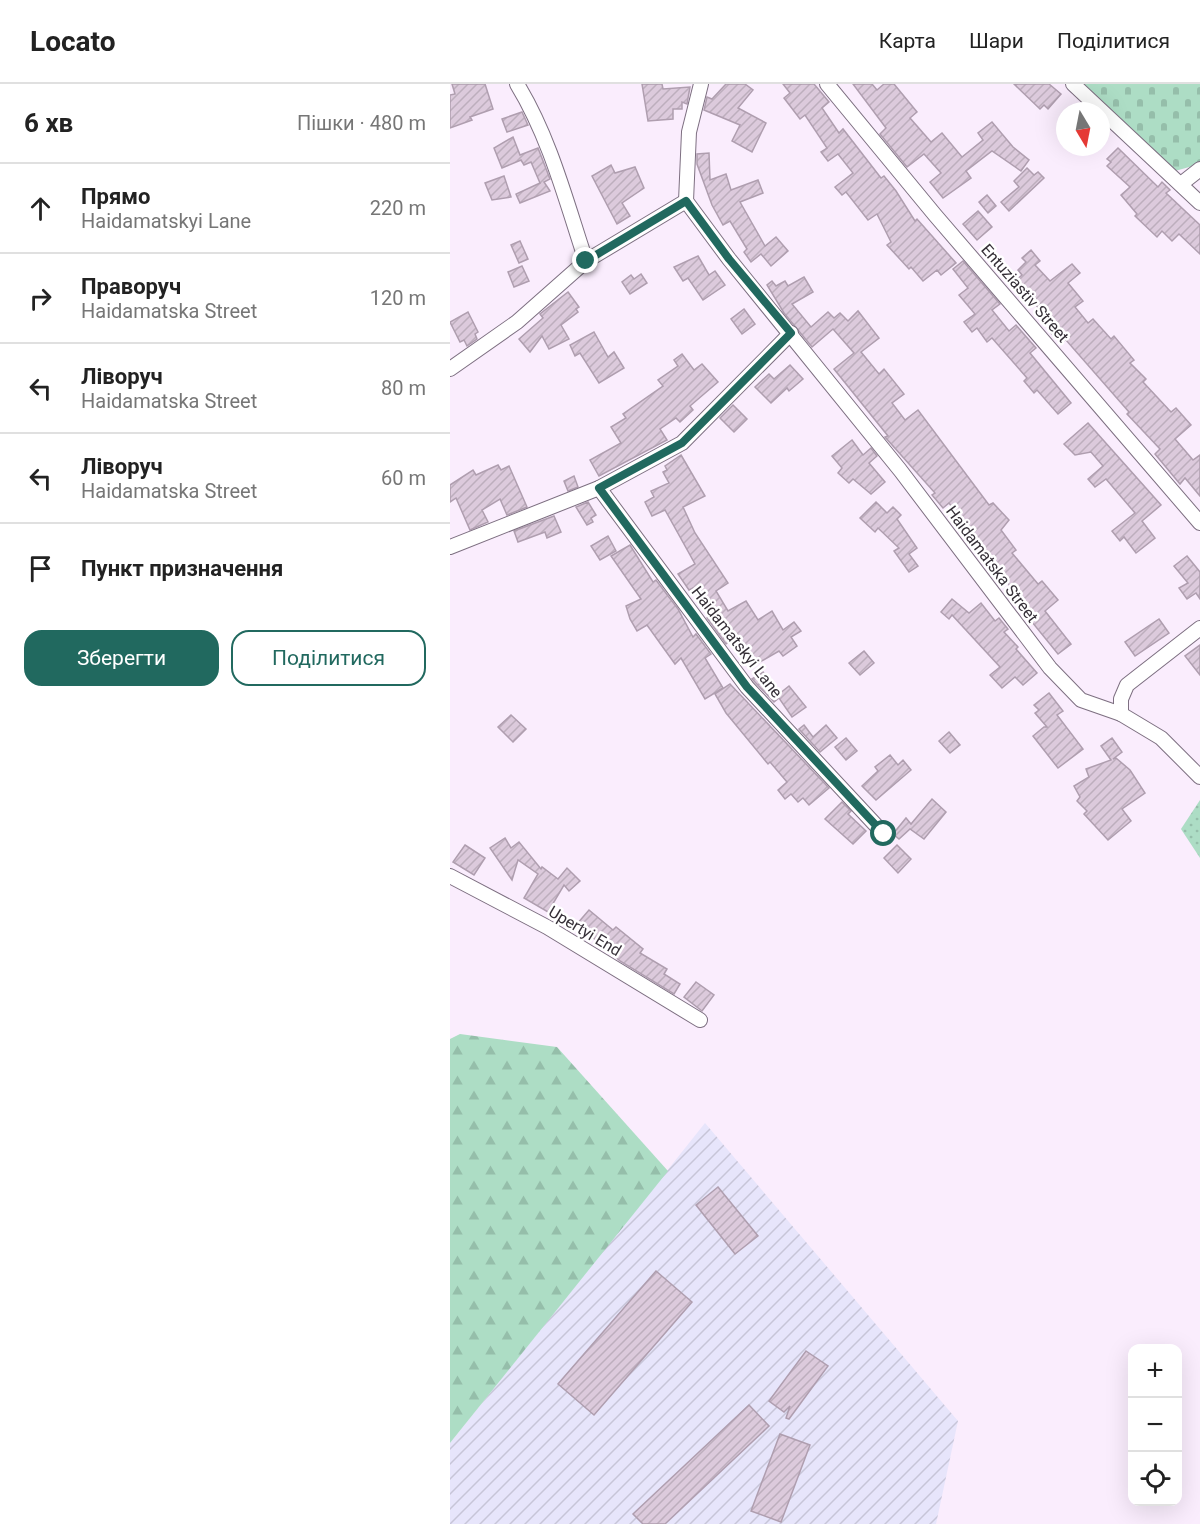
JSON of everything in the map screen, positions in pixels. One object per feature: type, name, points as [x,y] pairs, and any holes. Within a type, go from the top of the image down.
[{"type":"street","points":[[517,84],[548,149],[586,261]]},
{"type":"street","points":[[450,369],[517,322],[586,261],[686,201],[689,132],[701,84]]},
{"type":"street","name":"Entuziastiv Street","points":[[827,84],[935,214],[1200,523]]},
{"type":"street","points":[[1073,84],[1200,203]]},
{"type":"street","points":[[1181,184],[1200,169]]},
{"type":"street","name":"Haidamatska Street","points":[[686,201],[729,259],[791,333],[907,480],[1050,668],[1081,699],[1121,714],[1161,738],[1200,777]]},
{"type":"street","points":[[450,547],[599,488],[682,443],[791,333]]},
{"type":"street","name":"Haidamatskyi Lane","points":[[599,488],[747,687],[884,834]]},
{"type":"street","points":[[1121,714],[1121,699],[1127,685],[1200,628]]},
{"type":"street","name":"Upertyi End","points":[[450,876],[547,927],[700,1020]]},
{"type":"shaded area","points":[[705,1123],[958,1421],[936,1524],[450,1524],[450,1443]]},
{"type":"green space","points":[[1077,84],[1200,84],[1200,164],[1175,171],[1110,113],[1110,102],[1097,102]]},
{"type":"green space","points":[[1200,800],[1200,858],[1181,829]]},
{"type":"green space","points":[[460,1034],[557,1047],[668,1171],[450,1443],[450,1039]]},
{"type":"building","points":[[452,84],[485,84],[493,109],[470,117],[472,120],[450,128],[450,95],[455,94]]},
{"type":"building","points":[[642,84],[662,84],[663,89],[690,87],[687,104],[682,102],[682,109],[673,109],[673,119],[648,121]]},
{"type":"building","points":[[726,84],[745,84],[753,90],[738,108],[766,123],[752,152],[732,141],[740,125],[704,110],[707,97],[712,99]]},
{"type":"building","points":[[783,84],[814,84],[829,102],[822,108],[839,133],[843,129],[881,178],[884,176],[896,191],[915,221],[917,219],[956,263],[941,275],[937,270],[923,281],[911,267],[909,269],[887,245],[891,242],[877,214],[868,220],[846,192],[842,195],[835,187],[853,173],[838,154],[828,161],[821,152],[827,148],[805,115],[800,119],[784,98],[790,93]]},
{"type":"building","points":[[853,84],[872,84],[877,90],[884,84],[894,84],[917,112],[910,118],[931,142],[942,133],[962,157],[983,140],[978,133],[992,122],[1013,147],[1029,160],[1021,171],[992,151],[966,171],[971,178],[943,198],[930,182],[941,173],[924,154],[907,167],[880,134],[886,128]]},
{"type":"building","points":[[1014,84],[1049,84],[1061,94],[1048,109],[1044,105],[1040,109]]},
{"type":"building","points":[[522,112],[528,125],[507,132],[502,119]]},
{"type":"building","points":[[513,137],[520,155],[538,148],[550,179],[544,182],[550,191],[520,203],[516,194],[540,183],[531,162],[524,165],[521,160],[502,168],[494,148]]},
{"type":"building","points":[[1118,148],[1158,187],[1162,182],[1170,190],[1166,193],[1200,225],[1200,254],[1179,234],[1172,241],[1162,231],[1157,237],[1135,216],[1137,214],[1121,195],[1130,187],[1107,166],[1111,162],[1107,159]]},
{"type":"building","points":[[709,153],[710,180],[726,174],[731,190],[758,180],[763,193],[740,202],[765,246],[776,237],[788,251],[771,266],[761,254],[751,262],[744,252],[747,249],[730,221],[723,225],[712,205],[697,164],[697,154]]},
{"type":"building","points":[[611,165],[615,173],[635,167],[644,188],[622,203],[630,216],[617,224],[592,176]]},
{"type":"building","points":[[1027,168],[1034,175],[1038,172],[1044,178],[1009,211],[1001,202],[1019,187],[1014,181]]},
{"type":"building","points":[[504,176],[511,197],[492,200],[485,183]]},
{"type":"building","points":[[987,195],[996,206],[988,213],[979,202]]},
{"type":"building","points":[[978,211],[992,227],[977,240],[963,224]]},
{"type":"building","points":[[520,241],[528,259],[519,263],[511,245]]},
{"type":"building","points":[[1031,250],[1040,261],[1035,265],[1050,281],[1072,264],[1080,273],[1068,283],[1083,301],[1075,307],[1088,323],[1093,319],[1111,339],[1114,336],[1134,360],[1130,363],[1146,379],[1143,382],[1171,412],[1176,408],[1191,425],[1175,439],[1193,460],[1200,455],[1200,496],[1185,478],[1180,484],[1155,454],[1160,449],[1127,414],[1129,412],[1066,340],[1060,342],[1051,333],[1055,327],[1015,281],[1022,275],[1018,270],[1026,262],[1022,258]]},
{"type":"building","points":[[698,256],[709,275],[715,271],[725,285],[703,300],[688,278],[683,281],[674,267]]},
{"type":"building","points":[[963,261],[1000,304],[992,310],[1009,331],[1016,325],[1036,348],[1030,353],[1071,403],[1058,414],[1037,390],[1034,393],[1024,381],[1027,378],[992,338],[987,342],[977,328],[972,332],[964,322],[975,314],[959,295],[968,288],[953,269]]},
{"type":"building","points":[[522,266],[529,281],[514,287],[508,272]]},
{"type":"building","points":[[641,274],[647,283],[630,294],[622,282],[631,275],[634,279]]},
{"type":"building","points":[[804,277],[813,292],[792,304],[811,327],[828,312],[834,318],[840,313],[848,321],[858,311],[879,338],[861,352],[879,374],[884,369],[904,394],[892,403],[905,420],[918,410],[989,505],[993,503],[1009,520],[1001,530],[1016,550],[1012,553],[1038,584],[1042,581],[1058,600],[1045,611],[1071,644],[1058,654],[1010,595],[1014,592],[980,543],[976,546],[967,533],[970,530],[949,503],[943,508],[932,495],[935,493],[885,437],[888,436],[834,369],[854,353],[833,329],[812,347],[784,313],[767,285],[772,281],[776,286],[785,281],[788,286]]},
{"type":"building","points":[[568,292],[579,307],[576,309],[578,312],[561,325],[569,339],[549,349],[542,336],[530,352],[519,339],[543,318],[540,314]]},
{"type":"building","points":[[744,309],[755,324],[742,334],[731,319]]},
{"type":"building","points":[[468,312],[478,332],[475,334],[477,339],[467,346],[464,340],[460,342],[450,322]]},
{"type":"building","points":[[594,332],[608,357],[614,352],[624,368],[599,383],[580,353],[575,356],[570,345]]},
{"type":"building","points":[[682,354],[694,370],[702,364],[718,382],[690,406],[693,410],[680,422],[676,418],[660,429],[667,440],[599,476],[590,460],[621,443],[611,427],[626,418],[623,414],[663,386],[658,380],[678,366],[674,360]]},
{"type":"building","points":[[790,365],[803,379],[789,391],[787,388],[771,403],[755,387],[769,374],[774,379]]},
{"type":"building","points":[[733,405],[747,419],[734,432],[720,418]]},
{"type":"building","points":[[1088,423],[1161,505],[1142,521],[1155,538],[1136,553],[1124,537],[1120,541],[1112,531],[1135,513],[1106,479],[1095,487],[1088,479],[1103,466],[1091,452],[1075,455],[1064,444]]},
{"type":"building","points":[[852,440],[863,455],[871,448],[877,456],[869,463],[885,482],[871,494],[853,479],[849,483],[838,473],[842,468],[832,456]]},
{"type":"building","points":[[681,455],[705,496],[683,507],[695,533],[728,583],[716,591],[728,611],[746,601],[758,620],[772,611],[783,630],[794,622],[801,631],[791,637],[797,646],[783,656],[779,651],[753,666],[733,638],[726,644],[707,618],[710,616],[693,588],[689,590],[678,574],[695,564],[665,510],[652,516],[645,502],[654,497],[651,491],[669,483],[663,472],[667,470],[665,466]]},
{"type":"building","points":[[498,465],[501,470],[509,466],[527,507],[507,515],[500,499],[482,510],[488,522],[470,530],[456,498],[450,502],[450,485],[473,470],[476,475]]},
{"type":"building","points":[[574,476],[578,487],[568,491],[564,481]]},
{"type":"building","points":[[588,502],[596,515],[591,518],[593,522],[587,525],[576,507]]},
{"type":"building","points":[[876,502],[887,513],[893,507],[901,515],[897,519],[917,548],[909,554],[918,566],[909,572],[894,551],[899,548],[878,528],[875,532],[860,518]]},
{"type":"building","points":[[554,516],[561,532],[547,538],[545,532],[518,542],[514,531]]},
{"type":"building","points":[[608,536],[616,551],[600,560],[591,546]]},
{"type":"building","points":[[630,545],[653,582],[656,580],[678,609],[693,637],[696,634],[711,654],[705,658],[723,688],[705,699],[681,658],[675,664],[647,625],[637,631],[630,619],[626,606],[641,599],[611,556]]},
{"type":"building","points":[[1187,556],[1200,572],[1200,599],[1196,593],[1187,599],[1179,588],[1188,583],[1174,566]]},
{"type":"building","points":[[952,599],[969,613],[981,603],[995,621],[999,618],[1008,629],[1004,632],[1037,673],[1023,685],[1015,677],[1002,688],[990,675],[1000,667],[952,615],[949,619],[941,612]]},
{"type":"building","points":[[1159,619],[1169,633],[1135,656],[1125,642]]},
{"type":"building","points":[[1200,645],[1200,675],[1185,656]]},
{"type":"building","points":[[864,651],[874,663],[860,675],[849,663]]},
{"type":"building","points":[[763,672],[779,694],[789,686],[806,707],[792,717],[779,698],[774,702],[752,679]]},
{"type":"building","points":[[730,684],[829,788],[809,805],[803,798],[798,802],[791,794],[785,799],[778,790],[787,782],[770,762],[768,764],[726,713],[715,694]]},
{"type":"building","points":[[1049,693],[1063,711],[1057,715],[1083,749],[1058,768],[1033,736],[1047,727],[1035,713],[1039,710],[1034,705]]},
{"type":"building","points":[[511,715],[526,729],[513,742],[498,727]]},
{"type":"building","points":[[804,725],[813,737],[826,725],[837,738],[820,752],[799,729]]},
{"type":"building","points":[[949,732],[960,745],[950,753],[939,741]]},
{"type":"building","points":[[846,738],[857,751],[846,760],[835,747]]},
{"type":"building","points":[[1112,738],[1122,752],[1113,759],[1116,758],[1130,770],[1145,793],[1122,809],[1131,821],[1108,840],[1084,814],[1087,811],[1077,801],[1080,797],[1074,786],[1089,777],[1086,769],[1111,760],[1101,746]]},
{"type":"building","points":[[890,755],[898,765],[903,760],[911,770],[876,800],[862,786],[878,771],[875,767]]},
{"type":"building","points":[[932,799],[946,812],[924,839],[910,829],[899,839],[893,834],[906,818],[911,824]]},
{"type":"building","points":[[842,802],[851,811],[848,814],[866,831],[853,844],[825,819]]},
{"type":"building","points":[[505,838],[511,848],[519,842],[541,869],[542,867],[558,879],[567,868],[580,881],[569,891],[564,885],[548,912],[524,898],[538,874],[518,860],[512,880],[490,848]]},
{"type":"building","points":[[465,845],[485,858],[474,875],[453,862]]},
{"type":"building","points":[[897,845],[911,859],[898,873],[884,858]]},
{"type":"building","points":[[589,910],[613,930],[616,927],[643,949],[640,953],[667,969],[664,974],[680,984],[674,994],[620,961],[577,924]]},
{"type":"building","points":[[696,982],[714,995],[702,1011],[684,997]]},
{"type":"building","points":[[718,1187],[758,1236],[735,1254],[696,1205]]},
{"type":"building","points":[[656,1271],[692,1302],[594,1415],[558,1384]]},
{"type":"building","points":[[806,1351],[828,1366],[789,1419],[786,1418],[790,1406],[784,1412],[769,1401]]},
{"type":"building","points":[[749,1405],[769,1426],[665,1524],[643,1524],[633,1514]]},
{"type":"building","points":[[780,1434],[810,1445],[781,1522],[751,1511]]},
{"type":"route","points":[[586,261],[670,208],[686,201],[729,259],[791,333],[682,443],[599,488],[747,687],[884,834]]}]
